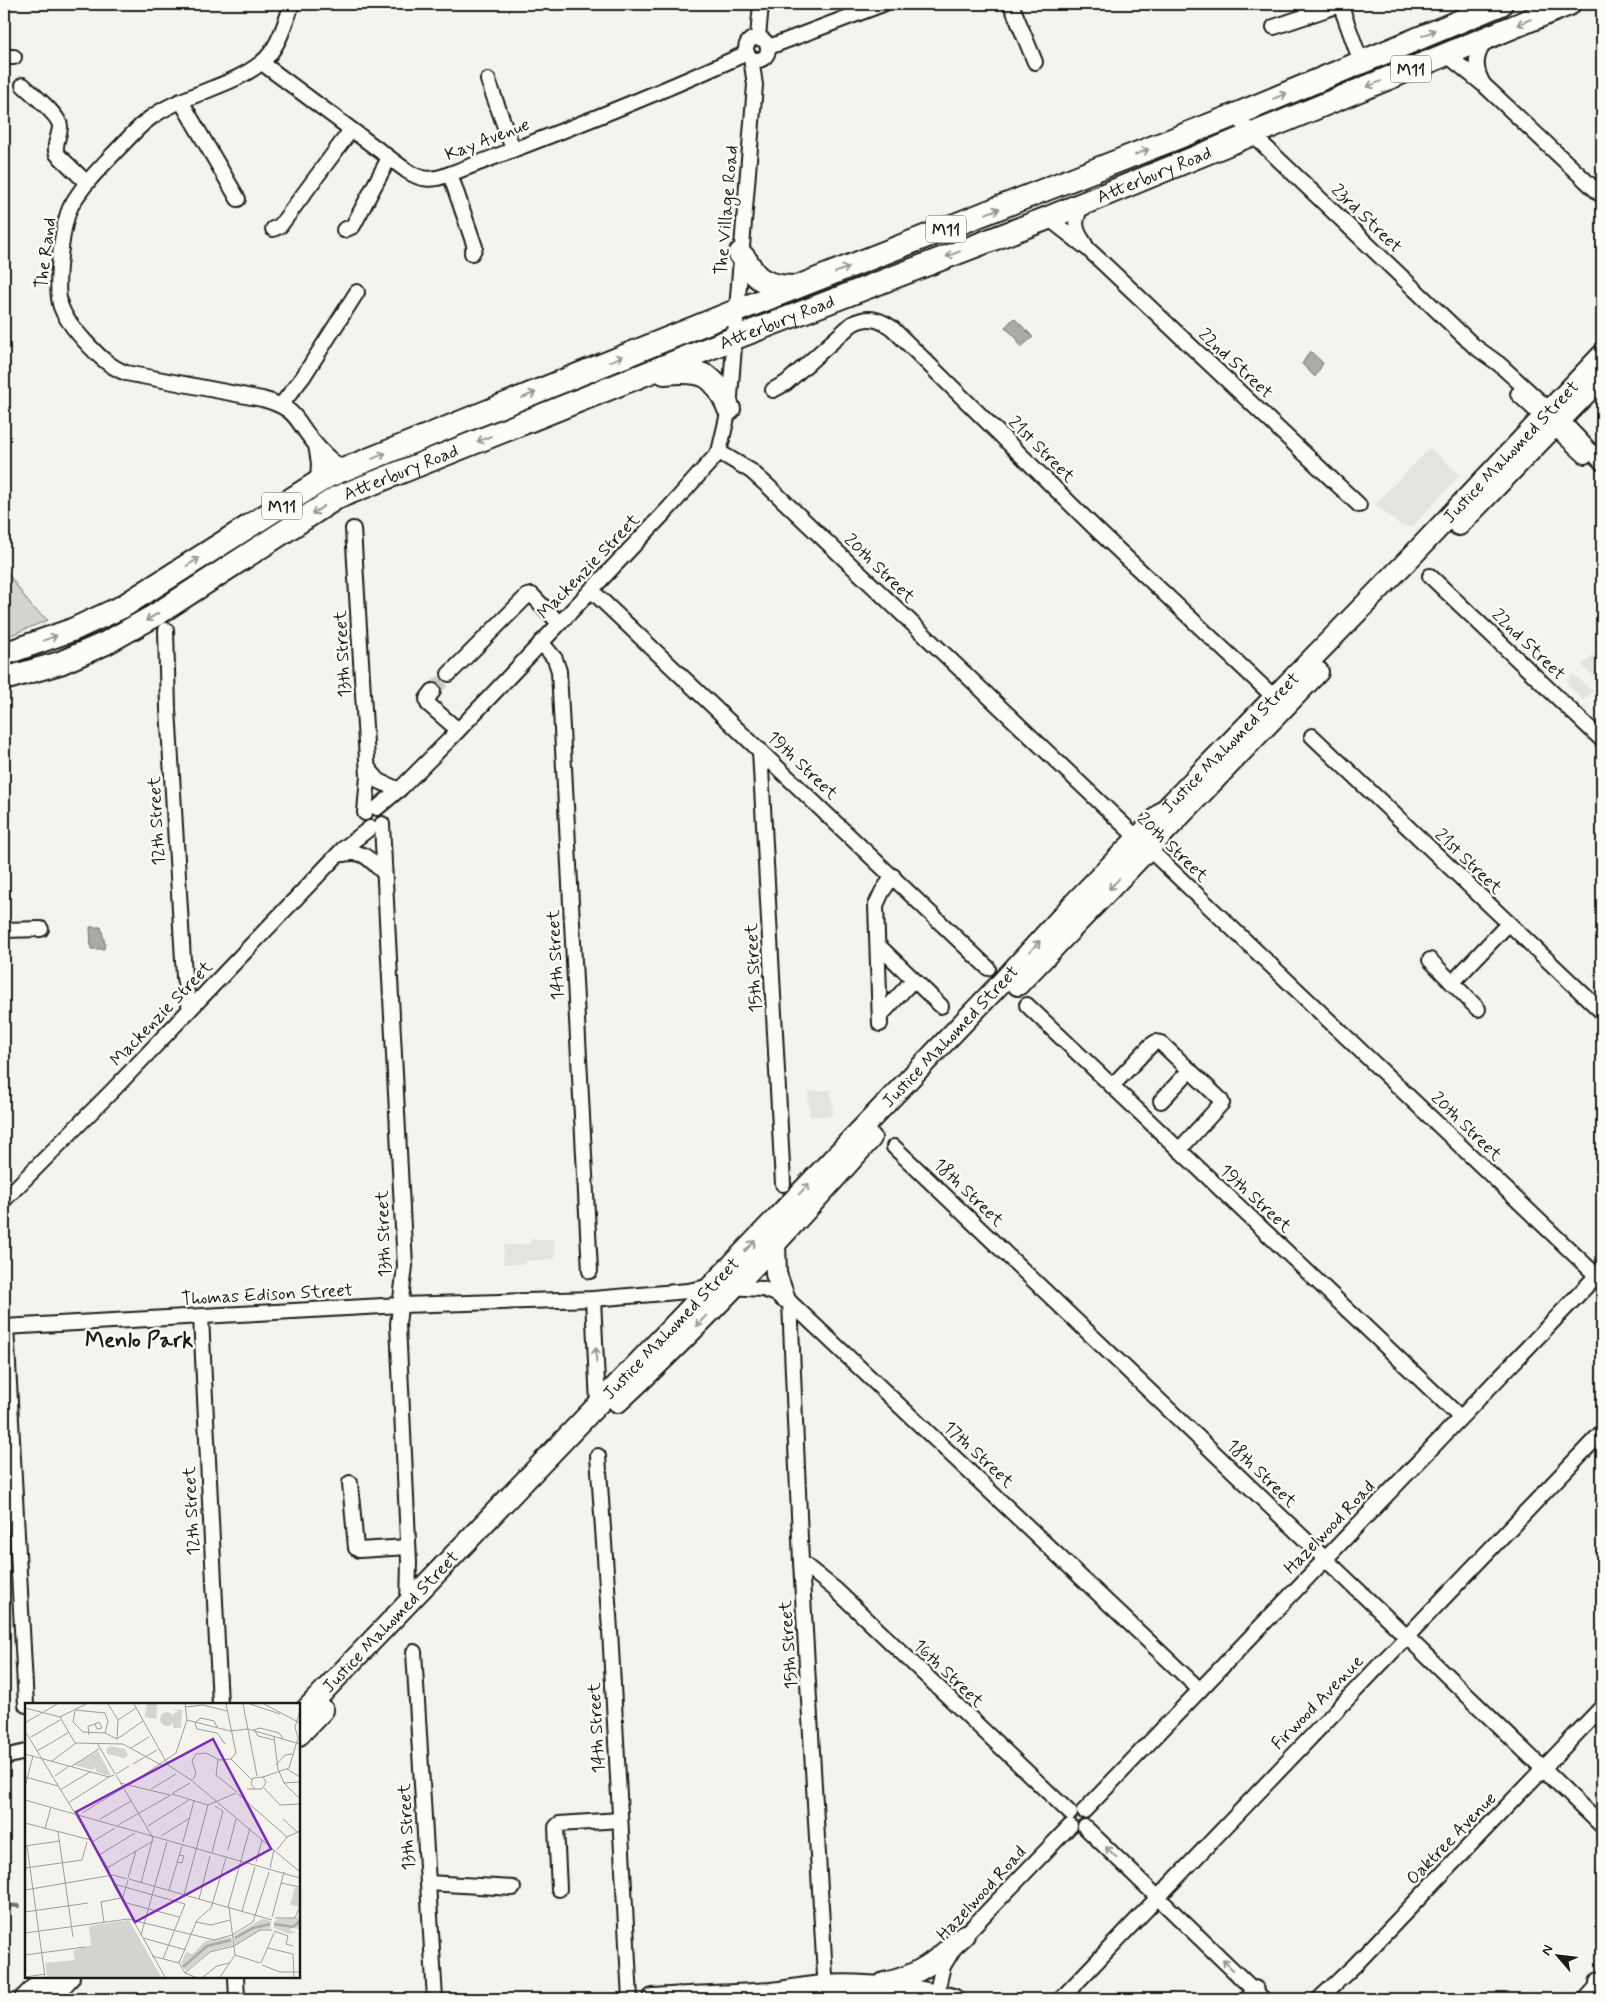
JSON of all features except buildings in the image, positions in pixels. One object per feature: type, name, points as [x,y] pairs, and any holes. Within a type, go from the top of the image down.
[{"type":"main road","name":"Atterbury Road","points":[[4,654],[72,630],[122,607],[318,483],[344,470],[796,287],[1235,115],[1501,4]]},
{"type":"main road","name":"Atterbury Road","points":[[4,679],[60,663],[106,643],[154,616],[336,498],[735,338],[1048,218],[1570,4]]},
{"type":"main road","points":[[740,254],[754,273],[766,282],[784,287],[796,287]]},
{"type":"main road","name":"Justice Mahomed Street","points":[[300,1716],[1002,982],[1074,902],[1142,844],[1419,566],[1552,420],[1602,355]]},
{"type":"main road","points":[[626,382],[678,372],[690,371],[702,374],[717,385],[729,409]]},
{"type":"main road","name":"Justice Mahomed Street","points":[[300,1735],[599,1420],[669,1355],[733,1288],[1142,844],[1274,697],[1552,420],[1602,377]]},
{"type":"main road","points":[[774,1244],[776,1274],[787,1300]]},
{"type":"main road","points":[[874,1993],[913,1975],[933,1963],[964,1935]]},
{"type":"main road","points":[[25,1999],[57,1987]]},
{"type":"main road","points":[[653,1999],[700,1995],[772,1995],[826,1991],[941,1997]]},
{"type":"street","name":"The Rand","points":[[292,4],[271,51],[262,63],[241,75],[155,114],[143,123],[87,183],[68,213],[62,246],[58,287],[59,300],[64,314],[85,341],[106,362],[126,373],[262,400],[281,406],[294,414],[316,446],[344,470]]},
{"type":"street","points":[[758,50],[761,4]]},
{"type":"street","name":"Kay Avenue","points":[[262,63],[407,172],[424,180],[450,174],[758,50],[883,4]]},
{"type":"street","points":[[1011,4],[1035,62]]},
{"type":"street","points":[[1274,27],[1341,4],[1361,62]]},
{"type":"street","points":[[1484,85],[1478,74],[1476,63],[1480,49],[1488,37]]},
{"type":"street","name":"The Village Road","points":[[735,338],[740,254],[758,50]]},
{"type":"street","points":[[1446,54],[1484,85],[1602,196]]},
{"type":"street","points":[[488,80],[513,149]]},
{"type":"street","points":[[23,85],[55,116],[60,127],[55,150],[56,154],[87,183]]},
{"type":"street","points":[[181,101],[238,199]]},
{"type":"street","name":"23rd Street","points":[[1235,115],[1252,134],[1474,346],[1493,368],[1602,463]]},
{"type":"street","points":[[273,229],[280,226],[352,130]]},
{"type":"street","points":[[344,230],[353,226],[389,158]]},
{"type":"street","points":[[450,174],[475,246],[472,253]]},
{"type":"street","name":"22nd Street","points":[[1083,203],[1076,216],[1075,226],[1088,248]]},
{"type":"street","name":"22nd Street","points":[[1048,218],[1088,248],[1359,505]]},
{"type":"street","points":[[281,406],[303,377],[357,292]]},
{"type":"street","name":"21st Street","points":[[773,390],[786,383],[852,324],[869,318],[885,323],[1096,529],[1274,697]]},
{"type":"street","name":"Mackenzie Street","points":[[5,1194],[89,1115],[458,730],[682,494],[719,452],[729,409],[735,338]]},
{"type":"street","name":"23rd Street","points":[[1552,420],[1602,472]]},
{"type":"street","name":"The Rand","points":[[316,446],[319,463],[318,483]]},
{"type":"street","name":"20th Street","points":[[719,452],[751,472],[769,487],[1142,844],[1599,1273]]},
{"type":"street","name":"13th Street","points":[[353,529],[368,772],[374,818],[384,868],[405,1266],[398,1324],[409,1562],[408,1605]]},
{"type":"street","name":"22nd Street","points":[[1430,576],[1602,740]]},
{"type":"street","name":"19th Street","points":[[591,590],[988,968]]},
{"type":"street","points":[[449,674],[527,596],[532,595],[559,623]]},
{"type":"street","name":"12th Street","points":[[166,630],[168,709],[184,977],[190,1009]]},
{"type":"street","name":"14th Street","points":[[541,642],[555,659],[559,671],[590,1272]]},
{"type":"street","points":[[433,691],[427,698],[428,704],[458,730]]},
{"type":"street","name":"21st Street","points":[[1312,736],[1602,1012]]},
{"type":"street","name":"15th Street","points":[[760,750],[783,1184]]},
{"type":"street","points":[[368,772],[379,781],[400,789]]},
{"type":"street","points":[[341,852],[362,854],[384,868]]},
{"type":"street","points":[[893,876],[876,905],[880,1020],[913,980]]},
{"type":"street","points":[[1452,983],[1508,924]]},
{"type":"street","points":[[4,930],[41,929]]},
{"type":"street","points":[[878,945],[941,1006]]},
{"type":"street","points":[[1430,960],[1478,1010]]},
{"type":"street","name":"19th Street","points":[[1027,1005],[1460,1417]]},
{"type":"street","points":[[1112,1086],[1156,1042],[1161,1043],[1220,1098],[1222,1104],[1179,1150]]},
{"type":"street","points":[[1161,1101],[1190,1070]]},
{"type":"street","name":"18th Street","points":[[894,1147],[1602,1826]]},
{"type":"street","name":"Hazelwood Road","points":[[1084,1811],[1599,1273]]},
{"type":"street","name":"17th Street","points":[[712,1286],[763,1289],[787,1300],[1200,1690]]},
{"type":"street","name":"Thomas Edison Street","points":[[5,1326],[400,1305],[593,1299],[688,1291],[712,1286]]},
{"type":"street","points":[[593,1299],[598,1404]]},
{"type":"street","name":"15th Street","points":[[787,1300],[826,1991]]},
{"type":"street","name":"12th Street","points":[[201,1317],[220,1703]]},
{"type":"street","points":[[5,1326],[26,1703]]},
{"type":"street","name":"Firwood Avenue","points":[[1061,1999],[1602,1432]]},
{"type":"street","name":"14th Street","points":[[598,1456],[610,1630],[630,1999]]},
{"type":"street","points":[[350,1483],[356,1548],[359,1550],[408,1547]]},
{"type":"street","name":"16th Street","points":[[801,1562],[836,1590],[1070,1820]]},
{"type":"street","name":"13th Street","points":[[414,1652],[434,1999]]},
{"type":"street","name":"Oaktree Avenue","points":[[1324,1997],[1602,1707]]},
{"type":"street","points":[[4,1757],[25,1752]]},
{"type":"street","points":[[1076,1810],[1084,1811],[1088,1818],[1085,1827],[1079,1830],[1070,1820],[1076,1810]]},
{"type":"street","points":[[559,1889],[556,1827],[559,1824],[620,1820]]},
{"type":"street","name":"Hazelwood Road","points":[[941,1997],[944,1962],[951,1950],[1070,1820]]},
{"type":"street","points":[[1085,1827],[1256,1996]]},
{"type":"street","points":[[428,1883],[513,1888]]},
{"type":"street","points":[[236,1978],[237,1999]]},
{"type":"street","points":[[1586,1999],[1600,1987]]},
{"type":"shaded area","points":[[1014,318],[1033,337],[1021,347],[1017,343],[1018,340],[1005,327]]},
{"type":"shaded area","points":[[1310,351],[1323,363],[1315,377],[1302,364]]},
{"type":"shaded area","points":[[1430,448],[1460,475],[1412,527],[1401,526],[1375,504]]},
{"type":"shaded area","points":[[4,568],[32,607],[48,620],[6,637],[4,637]]},
{"type":"shaded area","points":[[1602,646],[1602,684],[1582,666]]},
{"type":"shaded area","points":[[1572,674],[1593,691],[1583,701],[1567,684]]},
{"type":"shaded area","points":[[90,927],[101,927],[105,944],[104,949],[91,949]]},
{"type":"shaded area","points":[[831,1090],[833,1115],[810,1117],[808,1092]]},
{"type":"shaded area","points":[[530,1239],[554,1239],[555,1259],[525,1261],[524,1264],[503,1264],[504,1245],[530,1244]]},
{"type":"waterway","points":[[4,1905],[18,1906]]},
{"type":"tunnel","points":[[433,691],[449,674]]},
{"type":"district","name":"Menlo Park","points":[[139,1339]]}]
